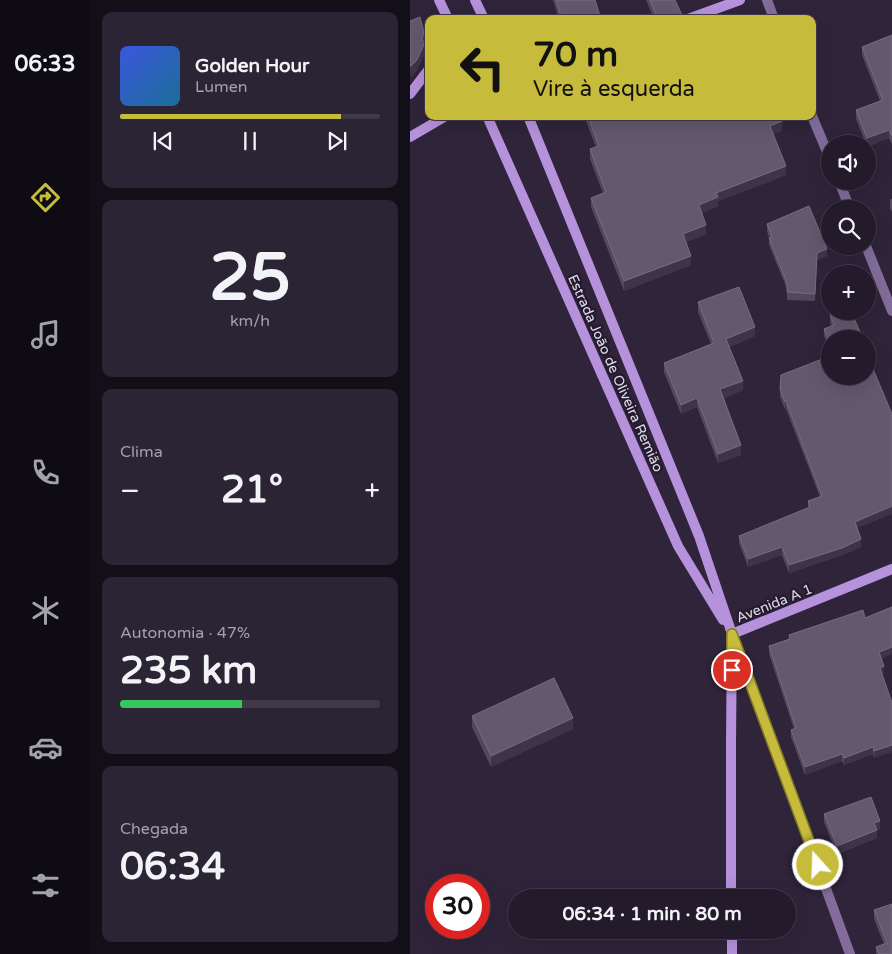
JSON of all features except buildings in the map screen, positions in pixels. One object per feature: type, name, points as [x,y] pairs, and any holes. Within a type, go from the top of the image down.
[{"type":"main road","points":[[440,0],[446,15]]},
{"type":"main road","points":[[475,0],[482,15]]},
{"type":"main road","points":[[699,15],[740,0]]},
{"type":"main road","points":[[410,94],[425,74]]},
{"type":"main road","points":[[410,137],[439,120]]},
{"type":"main road","name":"Estrada João de Oliveira Remião","points":[[489,120],[678,546],[732,634]]},
{"type":"main road","name":"Estrada João de Oliveira Remião","points":[[530,120],[699,536],[732,634],[730,742],[732,889]]},
{"type":"main road","name":"Avenida A 1","points":[[732,634],[892,570]]},
{"type":"main road","points":[[732,939],[732,954]]},
{"type":"street","points":[[767,0],[773,15]]},
{"type":"street","points":[[814,120],[821,137]]},
{"type":"street","points":[[870,255],[892,311]]},
{"type":"street","name":"Avenida A 1","points":[[732,634],[850,954]]},
{"type":"route","points":[[732,670],[732,634],[818,865]]}]
